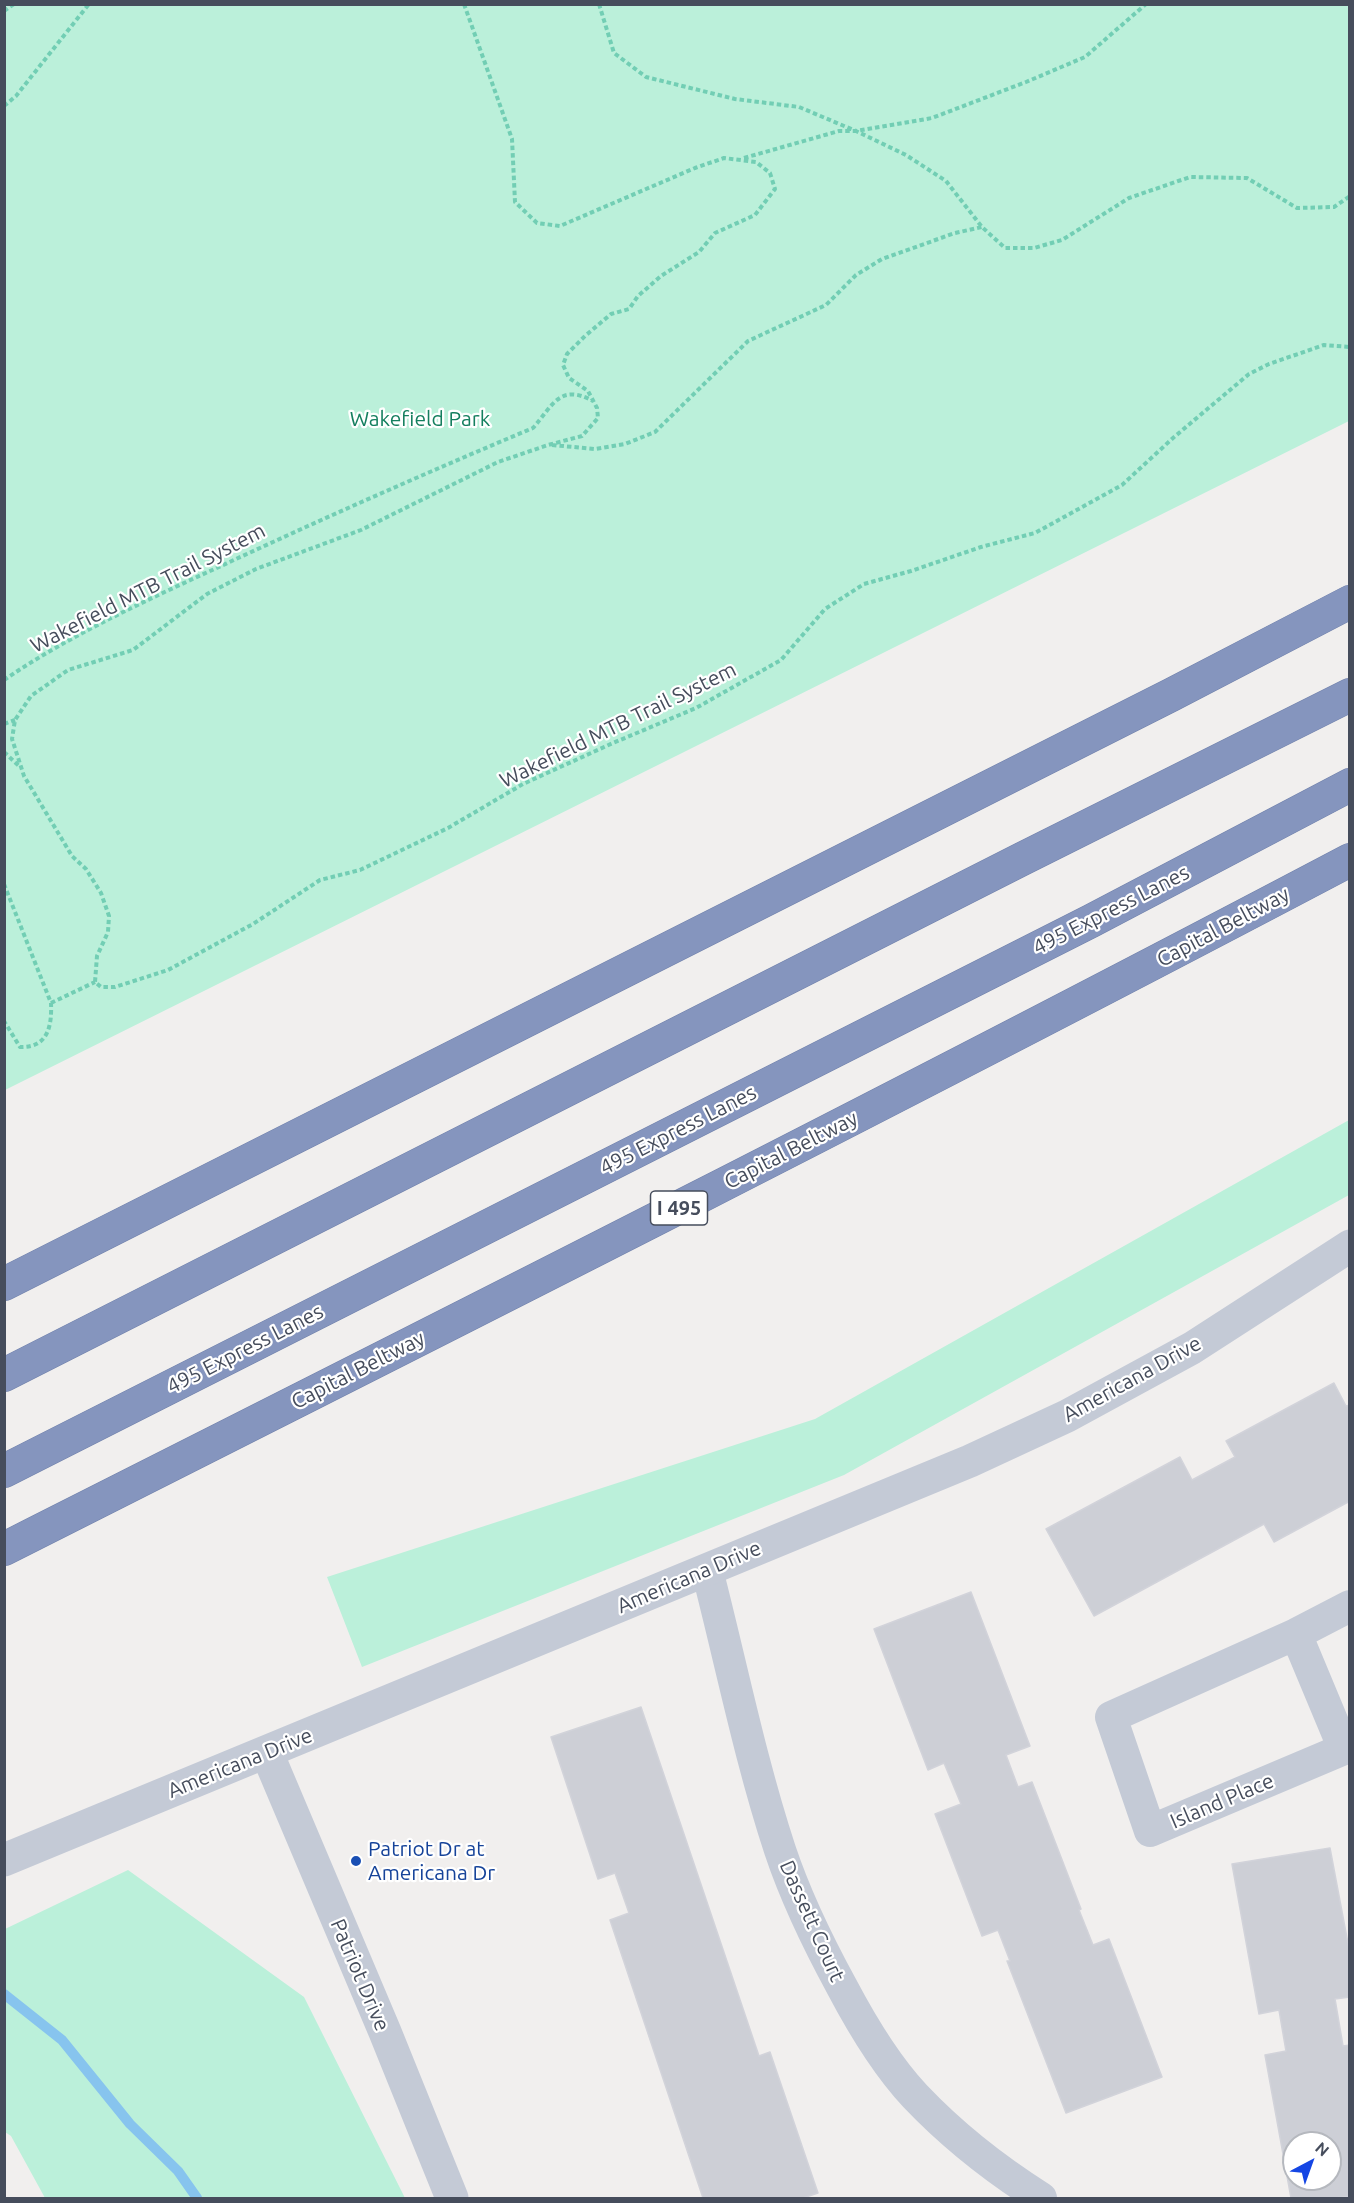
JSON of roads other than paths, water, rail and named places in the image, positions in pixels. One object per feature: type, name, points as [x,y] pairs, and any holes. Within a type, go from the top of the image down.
[{"type":"highway","points":[[4,1284],[1171,695],[1350,602]]},
{"type":"highway","points":[[4,1375],[1350,695]]},
{"type":"highway","name":"495 Express Lanes","points":[[4,1471],[1091,921],[1350,785]]},
{"type":"highway","name":"Capital Beltway","points":[[4,1548],[789,1152],[1350,860]]},
{"type":"street","name":"Americana Drive","points":[[4,1860],[970,1461],[1067,1416],[1192,1348],[1350,1246]]},
{"type":"street","name":"Dassett Court","points":[[707,1570],[753,1755],[781,1851],[818,1942],[855,2010],[888,2063],[915,2095],[966,2144],[1012,2180],[1041,2199]]},
{"type":"street","name":"Island Place","points":[[1296,1634],[1344,1749],[1150,1831],[1111,1717],[1296,1634],[1350,1606]]},
{"type":"street","name":"Patriot Drive","points":[[267,1753],[385,2032],[452,2199]]},
{"type":"waterway","points":[[4,1994],[62,2040],[130,2124],[178,2171],[197,2198]]},
{"type":"place","name":"Patriot Dr at Americana Dr","points":[[356,1861]]},
{"type":"park label","name":"Wakefield Park","points":[[420,419]]}]
